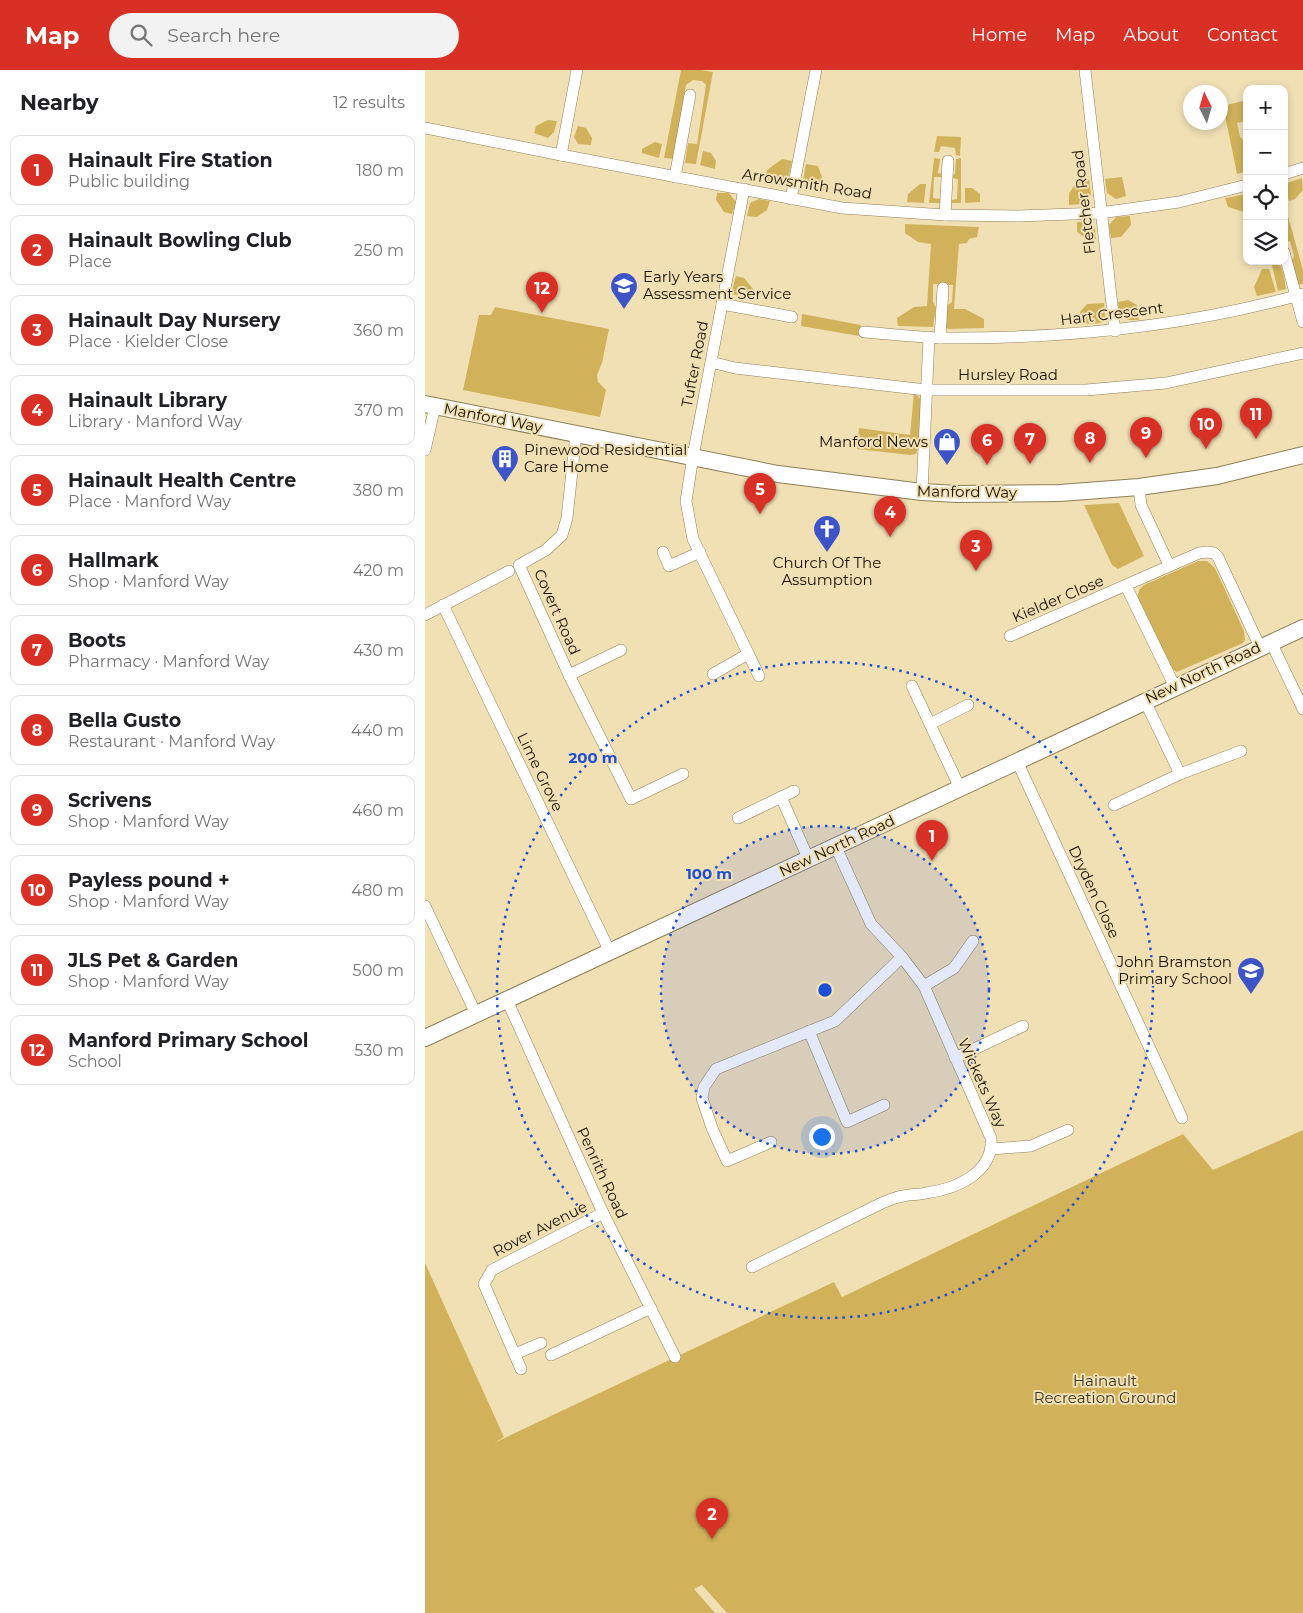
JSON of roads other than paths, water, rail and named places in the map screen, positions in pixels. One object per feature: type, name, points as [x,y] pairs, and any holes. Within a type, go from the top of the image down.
[{"type":"street","points":[[561,155],[577,70]]},
{"type":"street","points":[[791,199],[816,70]]},
{"type":"street","name":"Fletcher Road","points":[[1085,70],[1115,331]]},
{"type":"street","points":[[675,176],[690,95]]},
{"type":"street","name":"Arrowsmith Road","points":[[425,128],[842,208],[945,215],[1019,216],[1100,213],[1179,202],[1243,186]]},
{"type":"street","points":[[945,215],[948,160]]},
{"type":"street","points":[[1288,173],[1303,168]]},
{"type":"street","name":"Tufter Road","points":[[744,189],[686,501],[693,539],[759,676]]},
{"type":"street","points":[[1288,263],[1299,295],[1303,322]]},
{"type":"street","points":[[922,492],[926,390],[943,288]]},
{"type":"street","name":"Hart Crescent","points":[[865,332],[934,337],[1037,337],[1115,331],[1203,317],[1299,295]]},
{"type":"street","points":[[722,304],[792,317]]},
{"type":"street","name":"Hursley Road","points":[[711,362],[735,368],[926,390],[1086,390],[1166,383],[1303,353]]},
{"type":"street","points":[[425,450],[430,405]]},
{"type":"street","name":"Manford Way","points":[[430,405],[778,474],[922,492],[957,494],[1060,493],[1139,487],[1217,476],[1303,455]]},
{"type":"street","name":"Covert Road","points":[[576,434],[567,518],[562,535],[546,550],[519,565],[569,675],[631,799],[683,774]]},
{"type":"street","points":[[1139,487],[1141,505],[1169,565]]},
{"type":"street","points":[[663,552],[669,566],[700,552]]},
{"type":"street","points":[[1126,586],[1199,553],[1214,553],[1303,709]]},
{"type":"street","points":[[425,615],[509,571]]},
{"type":"street","name":"Kielder Close","points":[[1010,636],[1126,586],[1175,687]]},
{"type":"street","name":"Lime Grove","points":[[443,605],[610,952]]},
{"type":"street","name":"New North Road","points":[[425,1038],[809,860],[1265,644],[1303,628]]},
{"type":"street","name":"Covert Road","points":[[569,675],[621,650]]},
{"type":"street","points":[[713,674],[748,654]]},
{"type":"street","points":[[912,686],[960,788]]},
{"type":"street","points":[[1145,701],[1180,774]]},
{"type":"street","points":[[930,724],[968,705]]},
{"type":"street","points":[[1114,805],[1180,774],[1241,751]]},
{"type":"street","name":"Dryden Close","points":[[1017,761],[1182,1118]]},
{"type":"street","points":[[738,818],[794,791]]},
{"type":"street","points":[[781,797],[809,860]]},
{"type":"street","name":"Wickets Way","points":[[752,1267],[884,1202],[904,1195],[927,1193],[961,1183],[982,1170],[991,1149],[991,1138],[924,986],[902,957],[871,924],[836,847]]},
{"type":"street","points":[[425,906],[476,1014]]},
{"type":"street","points":[[924,986],[954,968],[973,941]]},
{"type":"street","points":[[771,1142],[727,1161],[712,1128],[702,1098],[708,1079],[716,1070],[835,1021],[902,957]]},
{"type":"street","name":"Penrith Road","points":[[507,1000],[603,1213],[675,1356]]},
{"type":"street","points":[[955,1058],[1023,1026]]},
{"type":"street","points":[[809,1031],[847,1122],[884,1105]]},
{"type":"street","points":[[991,1149],[1031,1146],[1068,1130]]},
{"type":"street","name":"Rover Avenue","points":[[521,1369],[484,1284],[492,1270],[603,1213]]},
{"type":"street","points":[[551,1355],[651,1308]]},
{"type":"street","points":[[515,1354],[541,1343]]},
{"type":"place","name":"Early Years Assessment Service","points":[[624,310]]},
{"type":"place","name":"Manford Primary School","points":[[542,313]]},
{"type":"place","name":"JLS Pet & Garden","points":[[1256,439]]},
{"type":"place","name":"Payless pound +","points":[[1206,449]]},
{"type":"place","name":"Scrivens","points":[[1146,458]]},
{"type":"place","name":"Bella Gusto","points":[[1090,463]]},
{"type":"place","name":"Boots","points":[[1030,464]]},
{"type":"place","name":"Hallmark","points":[[987,465]]},
{"type":"place","name":"Manford News","points":[[947,466]]},
{"type":"place","name":"Pinewood Residential Care Home","points":[[505,483]]},
{"type":"place","name":"Hainault Health Centre","points":[[760,514]]},
{"type":"place","name":"Hainault Library","points":[[890,537]]},
{"type":"place","name":"Church Of The Assumption","points":[[827,553]]},
{"type":"place","name":"Hainault Day Nursery","points":[[976,571]]},
{"type":"place","name":"Hainault Fire Station","points":[[932,861]]},
{"type":"place","name":"John Bramston Primary School","points":[[1251,995]]},
{"type":"place","name":"Hainault Bowling Club","points":[[712,1539]]},
{"type":"park label","name":"Hainault Recreation Ground","points":[[1105,1390]]}]
